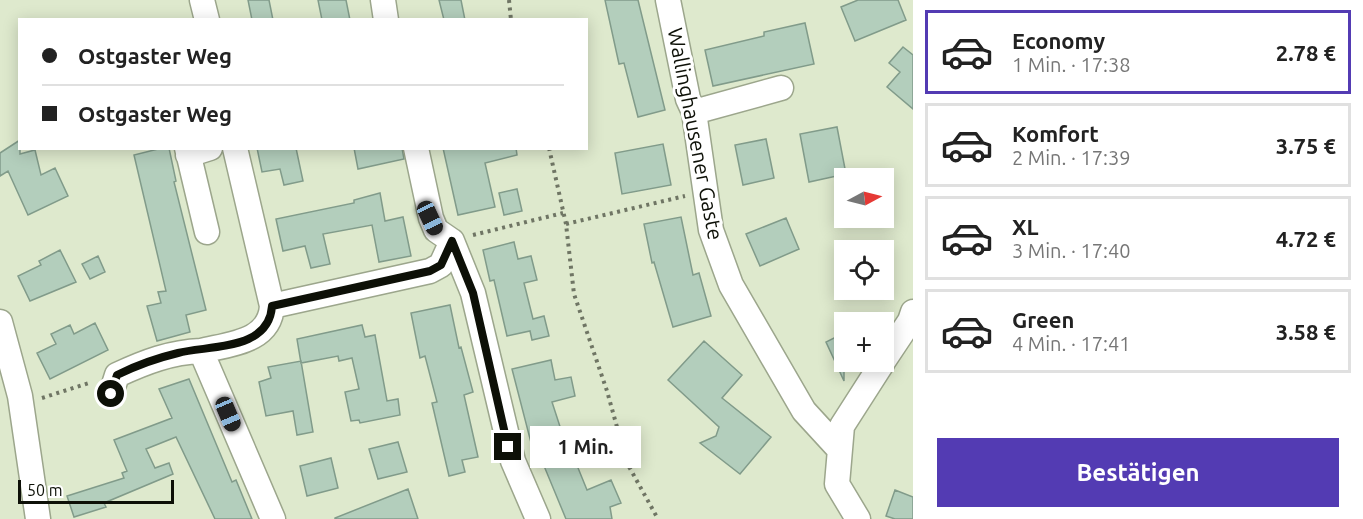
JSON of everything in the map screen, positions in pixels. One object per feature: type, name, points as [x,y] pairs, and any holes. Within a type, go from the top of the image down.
[{"type":"street","points":[[202,0],[206,18]]},
{"type":"street","points":[[382,0],[386,18]]},
{"type":"street","name":"Wallinghausener Gaste","points":[[668,0],[688,99],[694,111],[711,230],[730,285],[804,411],[838,448]]},
{"type":"street","points":[[694,111],[781,88]]},
{"type":"street","points":[[111,394],[117,375],[145,362],[181,352],[201,351],[236,343],[261,333],[271,320],[272,306],[235,150]]},
{"type":"street","points":[[416,150],[430,218],[436,230],[452,241],[473,293],[513,461],[537,519]]},
{"type":"street","points":[[195,151],[207,232]]},
{"type":"street","points":[[272,306],[430,271],[441,265],[452,241]]},
{"type":"street","points":[[894,345],[910,321],[913,312]]},
{"type":"street","points":[[0,322],[21,405],[38,519]]},
{"type":"street","points":[[201,351],[273,519]]},
{"type":"street","points":[[858,519],[837,484],[838,448],[842,426],[876,372]]},
{"type":"path","points":[[509,0],[512,18]]},
{"type":"path","points":[[549,150],[566,225],[574,294],[607,391],[627,463],[658,519]]},
{"type":"path","points":[[566,225],[706,191]]},
{"type":"path","points":[[452,241],[563,213]]},
{"type":"path","points":[[21,405],[122,373]]},
{"type":"building","points":[[248,0],[269,0],[273,18],[252,18]]},
{"type":"building","points":[[318,0],[346,0],[350,18],[322,18]]},
{"type":"building","points":[[439,0],[461,0],[465,18],[444,18]]},
{"type":"building","points":[[605,0],[638,0],[665,110],[638,117],[624,63],[619,64]]},
{"type":"building","points":[[858,0],[898,0],[906,20],[855,41],[841,7]]},
{"type":"building","points":[[805,23],[814,64],[713,86],[705,50],[764,36],[764,32]]},
{"type":"building","points":[[903,47],[913,55],[913,109],[887,87],[900,72],[889,63]]},
{"type":"building","points":[[837,127],[845,168],[834,168],[834,177],[809,182],[800,134]]},
{"type":"building","points":[[766,139],[774,178],[743,185],[735,145]]},
{"type":"building","points":[[18,141],[20,154],[35,150],[41,175],[55,168],[68,196],[28,215],[8,171],[0,176],[0,153]]},
{"type":"building","points":[[663,144],[671,185],[622,194],[615,153]]},
{"type":"building","points":[[154,150],[169,150],[176,181],[174,182],[206,310],[186,315],[190,332],[157,341],[147,306],[161,303],[158,292],[166,291],[134,155]]},
{"type":"building","points":[[257,150],[296,150],[303,181],[284,185],[280,169],[262,172]]},
{"type":"building","points":[[354,150],[402,150],[404,159],[358,169]]},
{"type":"building","points":[[443,150],[516,150],[517,155],[485,163],[495,207],[458,215]]},
{"type":"building","points":[[517,189],[522,211],[504,215],[499,193]]},
{"type":"building","points":[[380,193],[385,221],[403,217],[411,256],[379,262],[372,225],[323,234],[330,264],[311,268],[305,246],[283,251],[276,219],[354,203],[354,200]]},
{"type":"building","points":[[681,217],[693,275],[699,273],[711,316],[673,327],[654,262],[652,263],[644,224]]},
{"type":"building","points":[[786,218],[799,249],[760,266],[746,234]]},
{"type":"building","points":[[514,242],[518,259],[531,256],[537,280],[524,283],[533,319],[544,316],[549,336],[532,340],[530,331],[507,336],[494,280],[490,281],[483,250]]},
{"type":"building","points":[[60,250],[76,282],[30,301],[18,276],[41,265],[39,261]]},
{"type":"building","points":[[98,256],[105,272],[90,279],[82,264]]},
{"type":"building","points":[[450,305],[459,348],[461,347],[473,392],[464,395],[478,457],[462,460],[465,472],[449,476],[432,403],[437,402],[425,356],[420,358],[411,313]]},
{"type":"building","points":[[95,323],[108,350],[50,379],[37,353],[56,344],[51,334],[70,325],[74,334]]},
{"type":"building","points":[[362,325],[365,337],[375,335],[387,401],[398,399],[400,415],[360,423],[359,420],[351,421],[345,392],[359,389],[352,358],[339,361],[338,356],[301,363],[297,339]]},
{"type":"building","points":[[834,338],[834,359],[826,342]]},
{"type":"building","points":[[704,341],[742,375],[722,398],[771,437],[740,474],[700,443],[716,436],[719,427],[668,380]]},
{"type":"building","points":[[551,360],[555,380],[571,377],[575,396],[552,402],[565,442],[585,436],[590,453],[574,458],[587,490],[611,480],[621,503],[610,507],[612,519],[566,519],[542,461],[536,462],[512,369]]},
{"type":"building","points":[[301,361],[313,432],[297,435],[293,411],[266,416],[259,382],[271,378],[268,367]]},
{"type":"building","points":[[189,379],[232,482],[236,480],[252,519],[215,519],[176,437],[146,449],[155,468],[169,463],[173,474],[104,503],[106,507],[74,517],[67,496],[124,478],[122,473],[127,471],[114,440],[172,418],[159,389]]},
{"type":"building","points":[[398,442],[407,472],[378,479],[369,449]]},
{"type":"building","points":[[331,458],[338,488],[307,496],[300,466]]},
{"type":"building","points":[[408,489],[418,519],[335,519],[335,518]]},
{"type":"building","points":[[895,490],[913,497],[913,519],[895,519],[886,516]]},
{"type":"route","points":[[111,394],[117,375],[145,362],[181,352],[201,351],[236,343],[261,333],[271,320],[272,306],[430,271],[441,265],[452,241],[473,293],[508,447]]}]
